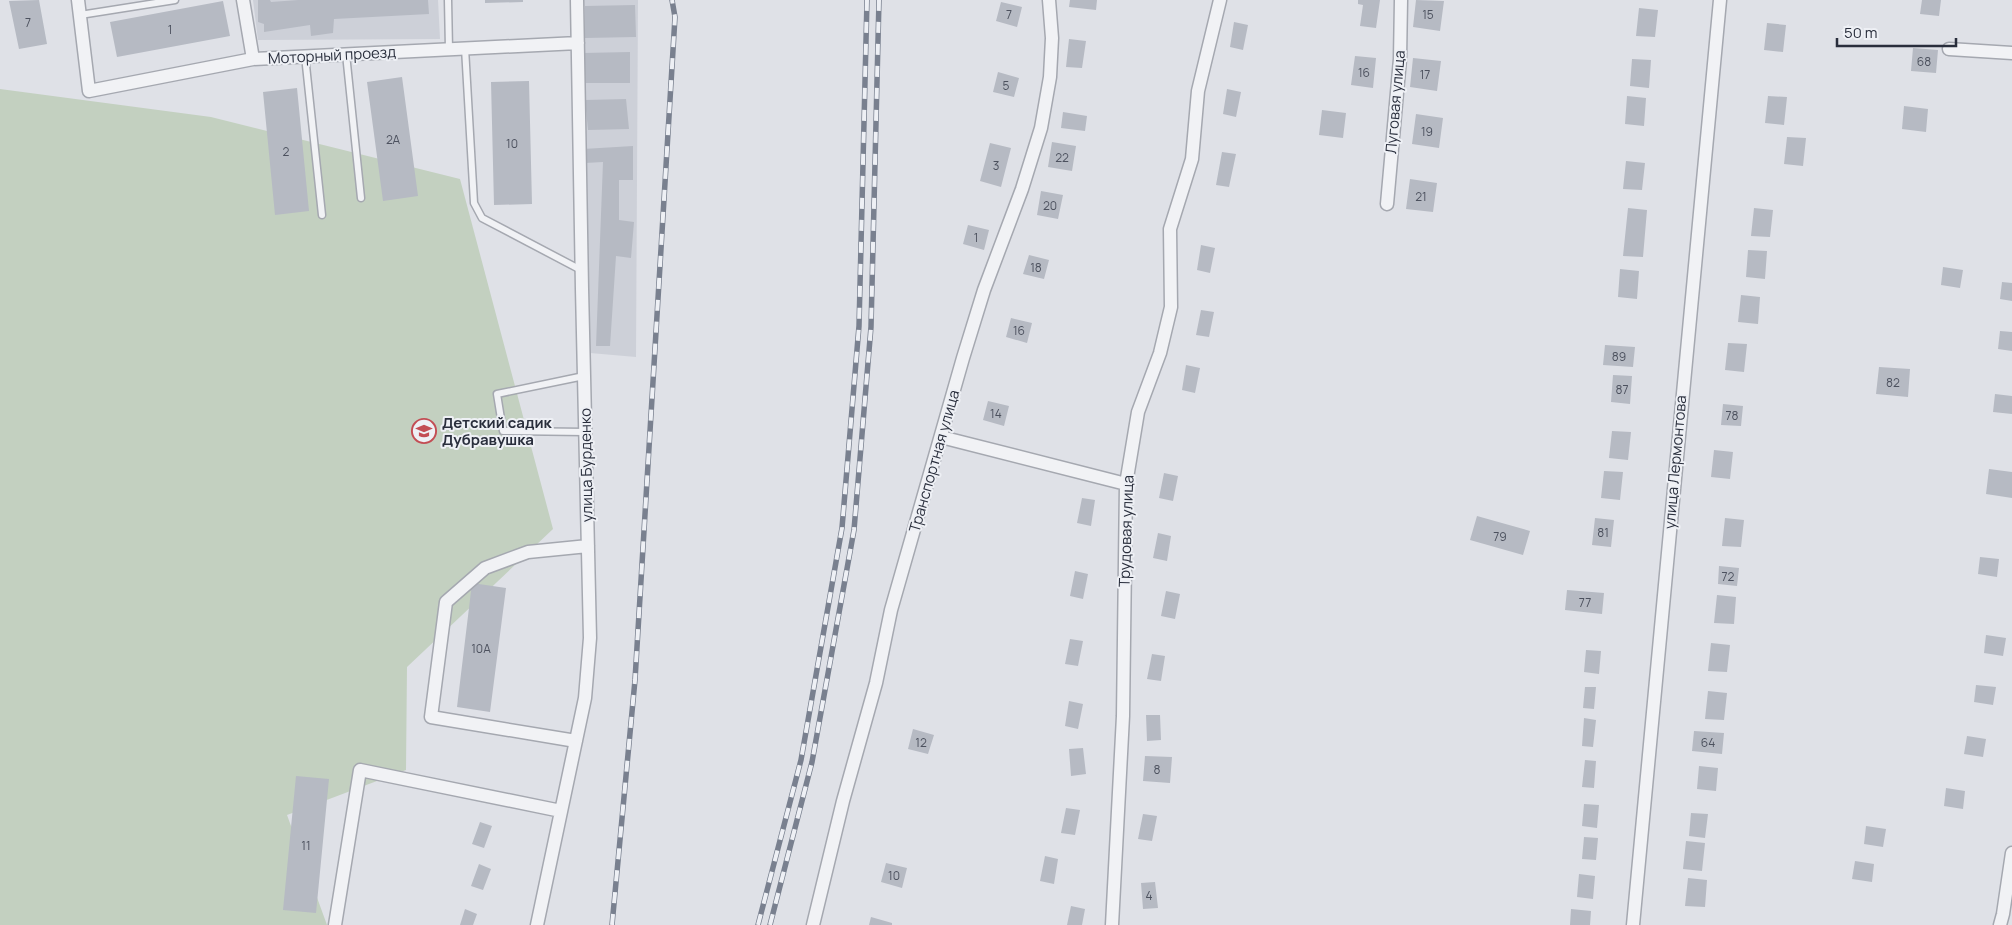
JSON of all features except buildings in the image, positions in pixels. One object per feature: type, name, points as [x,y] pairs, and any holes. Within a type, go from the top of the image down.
[{"type":"street","points":[[78,0],[80,15]]},
{"type":"street","points":[[243,0],[252,59]]},
{"type":"street","name":"улица Бурденко","points":[[537,925],[585,698],[590,638],[581,270],[577,0]]},
{"type":"street","name":"Транспортная улица","points":[[813,925],[843,801],[876,683],[891,610],[963,358],[984,290],[1022,189],[1041,128],[1050,77],[1052,38],[1049,0]]},
{"type":"street","name":"Трудовая улица","points":[[1112,925],[1123,716],[1126,484],[1138,412],[1160,353],[1171,307],[1170,229],[1192,159],[1198,91],[1220,0]]},
{"type":"street","name":"Луговая улица","points":[[1387,204],[1400,59],[1401,0]]},
{"type":"street","name":"улица Лермонтова","points":[[1633,925],[1720,0]]},
{"type":"street","name":"Моторный проезд","points":[[80,15],[89,91],[252,59],[578,42]]},
{"type":"street","points":[[1948,49],[2012,53]]},
{"type":"street","points":[[941,437],[1126,484]]},
{"type":"street","points":[[576,741],[430,717],[446,602],[485,568],[528,552],[588,546]]},
{"type":"street","points":[[335,925],[360,770],[561,811]]},
{"type":"street","points":[[2000,925],[2004,914],[2012,854]]},
{"type":"lane","points":[[80,15],[175,0]]},
{"type":"lane","points":[[448,0],[449,49]]},
{"type":"lane","points":[[465,48],[474,203],[482,218],[581,270]]},
{"type":"lane","points":[[346,54],[361,198]]},
{"type":"lane","points":[[305,56],[322,215]]},
{"type":"lane","points":[[584,376],[497,394],[503,431],[585,432]]},
{"type":"shaded area","points":[[253,0],[438,0],[440,39],[258,40]]},
{"type":"shaded area","points":[[582,0],[638,0],[636,357],[590,353],[582,147]]},
{"type":"green space","points":[[0,89],[211,117],[460,179],[553,529],[407,667],[406,770],[287,815],[327,925],[0,925]]},
{"type":"railway","points":[[612,925],[635,680],[675,17],[672,0]]},
{"type":"railway","points":[[758,925],[801,760],[842,528],[859,326],[867,0]]},
{"type":"railway","points":[[770,925],[812,762],[854,530],[871,327],[879,0]]},
{"type":"place","name":"Детский садик Дубравушка","points":[[424,431]]}]
